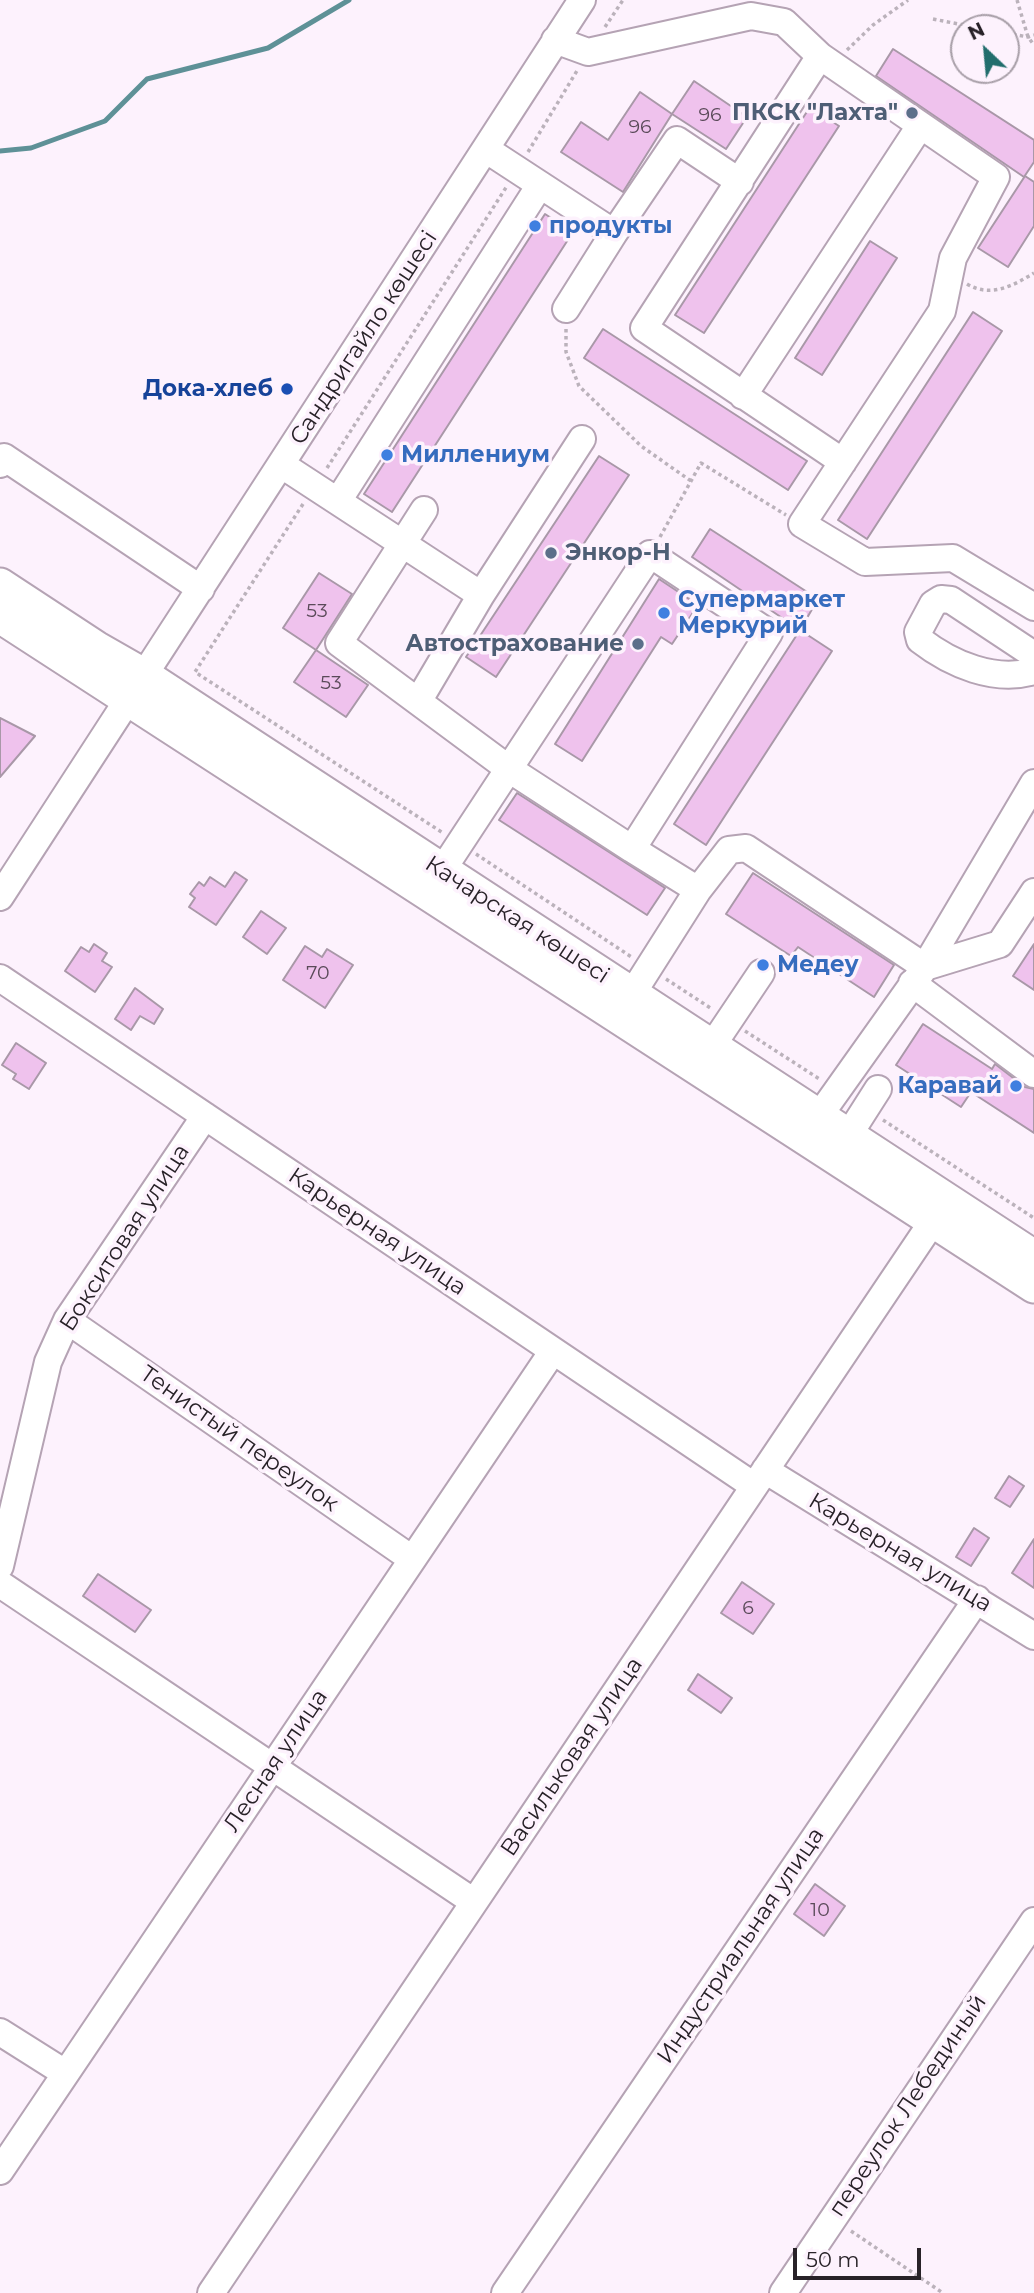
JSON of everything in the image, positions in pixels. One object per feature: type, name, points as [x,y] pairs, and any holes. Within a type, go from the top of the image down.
[{"type":"main road","name":"Качарская көшесі","points":[[0,585],[96,648],[137,687]]},
{"type":"main road","name":"Качарская көшесі","points":[[0,616],[137,687],[301,794],[718,1049],[1034,1257]]},
{"type":"main road","name":"Качарская көшесі","points":[[301,794],[641,982],[718,1049],[933,1221],[1034,1286]]},
{"type":"street","name":"Сандригайло көшесі","points":[[0,897],[582,0]]},
{"type":"street","points":[[555,40],[588,52],[751,16],[783,22],[826,60],[996,177],[953,258],[942,312],[802,524],[865,562],[953,558],[1034,607]]},
{"type":"street","points":[[826,60],[740,182],[644,328],[843,462]]},
{"type":"street","points":[[743,396],[920,125]]},
{"type":"street","points":[[566,309],[677,140],[740,182]]},
{"type":"street","points":[[487,150],[614,233]]},
{"type":"street","points":[[338,501],[540,185]]},
{"type":"street","points":[[419,700],[481,595],[582,439]]},
{"type":"street","points":[[0,464],[4,457],[201,589]]},
{"type":"street","points":[[282,465],[481,595]]},
{"type":"street","points":[[424,510],[340,643],[509,769],[698,890]]},
{"type":"street","points":[[441,872],[650,554],[769,633],[632,849]]},
{"type":"street","points":[[1034,655],[951,600],[941,599],[933,604],[918,632],[920,640],[960,666],[1006,674],[1034,671]]},
{"type":"street","points":[[819,1116],[918,975],[1034,783]]},
{"type":"street","points":[[641,982],[698,890],[729,850],[746,848],[918,975],[1034,1074]]},
{"type":"street","points":[[918,975],[1000,944],[1034,892]]},
{"type":"street","points":[[718,1049],[761,973]]},
{"type":"street","name":"Карьерная улица","points":[[0,978],[553,1350],[759,1478],[977,1599],[1034,1636]]},
{"type":"street","points":[[848,1136],[878,1089]]},
{"type":"street","name":"Бокситовая улица","points":[[0,1566],[48,1362],[67,1320],[205,1116]]},
{"type":"street","name":"Васильковая улица","points":[[211,2293],[933,1221]]},
{"type":"street","name":"Тенистый переулок","points":[[67,1320],[412,1559]]},
{"type":"street","name":"Лесная улица","points":[[0,2171],[553,1350]]},
{"type":"street","points":[[0,1584],[474,1902]]},
{"type":"street","name":"Индустриальная улица","points":[[505,2293],[977,1599]]},
{"type":"street","name":"переулок Лебединый","points":[[783,2293],[1034,1921]]},
{"type":"street","points":[[0,2032],[65,2073]]},
{"type":"path","points":[[623,0],[195,672],[460,844],[641,982],[718,1049]]},
{"type":"path","points":[[826,60],[908,0]]},
{"type":"path","points":[[1017,0],[1028,37],[1034,45]]},
{"type":"path","points":[[933,19],[950,22]]},
{"type":"path","points":[[1020,36],[1034,37]]},
{"type":"path","points":[[950,274],[975,289],[999,291],[1034,273]]},
{"type":"path","points":[[566,309],[566,352],[579,386],[641,446],[691,481]]},
{"type":"path","points":[[650,554],[701,463],[802,524]]},
{"type":"path","points":[[832,2218],[943,2293]]},
{"type":"building","points":[[893,49],[1034,140],[1034,162],[1024,177],[876,76]]},
{"type":"building","points":[[694,81],[747,117],[726,149],[672,114]]},
{"type":"building","points":[[640,92],[672,114],[623,192],[561,152],[581,122],[608,140]]},
{"type":"building","points":[[810,107],[839,126],[704,333],[675,315]]},
{"type":"building","points":[[1025,176],[1034,182],[1034,226],[1008,267],[978,248]]},
{"type":"building","points":[[545,214],[573,232],[392,512],[364,494]]},
{"type":"building","points":[[870,241],[897,258],[822,375],[795,358]]},
{"type":"building","points":[[973,312],[1002,331],[867,539],[838,520]]},
{"type":"building","points":[[603,329],[807,461],[788,490],[584,358]]},
{"type":"building","points":[[599,456],[629,475],[496,677],[466,657]]},
{"type":"building","points":[[710,529],[818,599],[800,630],[692,557]]},
{"type":"building","points":[[319,573],[352,594],[316,650],[283,628]]},
{"type":"building","points":[[659,579],[698,605],[672,644],[661,637],[582,761],[555,744]]},
{"type":"building","points":[[800,630],[832,651],[706,845],[674,824]]},
{"type":"building","points":[[316,650],[368,685],[346,717],[294,682]]},
{"type":"building","points":[[0,718],[35,736],[0,777]]},
{"type":"building","points":[[517,793],[665,888],[647,915],[499,820]]},
{"type":"building","points":[[235,872],[247,880],[216,925],[189,907],[195,898],[190,894],[199,882],[204,886],[210,877],[225,887]]},
{"type":"building","points":[[753,873],[894,965],[874,997],[798,947],[791,956],[726,914]]},
{"type":"building","points":[[261,911],[286,928],[267,954],[243,937]]},
{"type":"building","points":[[94,944],[107,953],[102,961],[112,967],[95,992],[65,971],[81,947],[89,952]]},
{"type":"building","points":[[1034,944],[1034,990],[1013,976]]},
{"type":"building","points":[[305,946],[322,957],[327,949],[353,965],[325,1008],[283,980]]},
{"type":"building","points":[[135,988],[163,1009],[154,1024],[140,1016],[131,1030],[115,1019]]},
{"type":"building","points":[[923,1024],[992,1069],[995,1064],[1025,1087],[1034,1089],[1034,1133],[971,1092],[961,1107],[896,1065]]},
{"type":"building","points":[[16,1043],[46,1063],[29,1089],[13,1079],[16,1074],[2,1065]]},
{"type":"building","points":[[1009,1476],[1024,1486],[1010,1507],[995,1498]]},
{"type":"building","points":[[974,1528],[989,1538],[971,1566],[956,1557]]},
{"type":"building","points":[[1034,1539],[1034,1588],[1012,1573]]},
{"type":"building","points":[[98,1574],[151,1610],[135,1632],[83,1596]]},
{"type":"building","points":[[742,1582],[774,1604],[753,1634],[721,1613]]},
{"type":"building","points":[[698,1674],[732,1698],[721,1713],[688,1690]]},
{"type":"building","points":[[815,1884],[845,1906],[824,1936],[794,1914]]},
{"type":"waterway","points":[[0,151],[31,148],[105,121],[147,79],[268,48],[349,0]]},
{"type":"place","name":"ПКСК \"Лахта\"","points":[[912,113]]},
{"type":"place","name":"продукты","points":[[535,226]]},
{"type":"place","name":"Дока-хлеб","points":[[287,389]]},
{"type":"place","name":"Миллениум","points":[[387,455]]},
{"type":"place","name":"Энкор-Н","points":[[551,553]]},
{"type":"place","name":"Супермаркет Меркурий","points":[[664,613]]},
{"type":"place","name":"Автострахование","points":[[638,644]]},
{"type":"place","name":"Медеу","points":[[763,965]]},
{"type":"place","name":"Каравай","points":[[1016,1086]]}]
